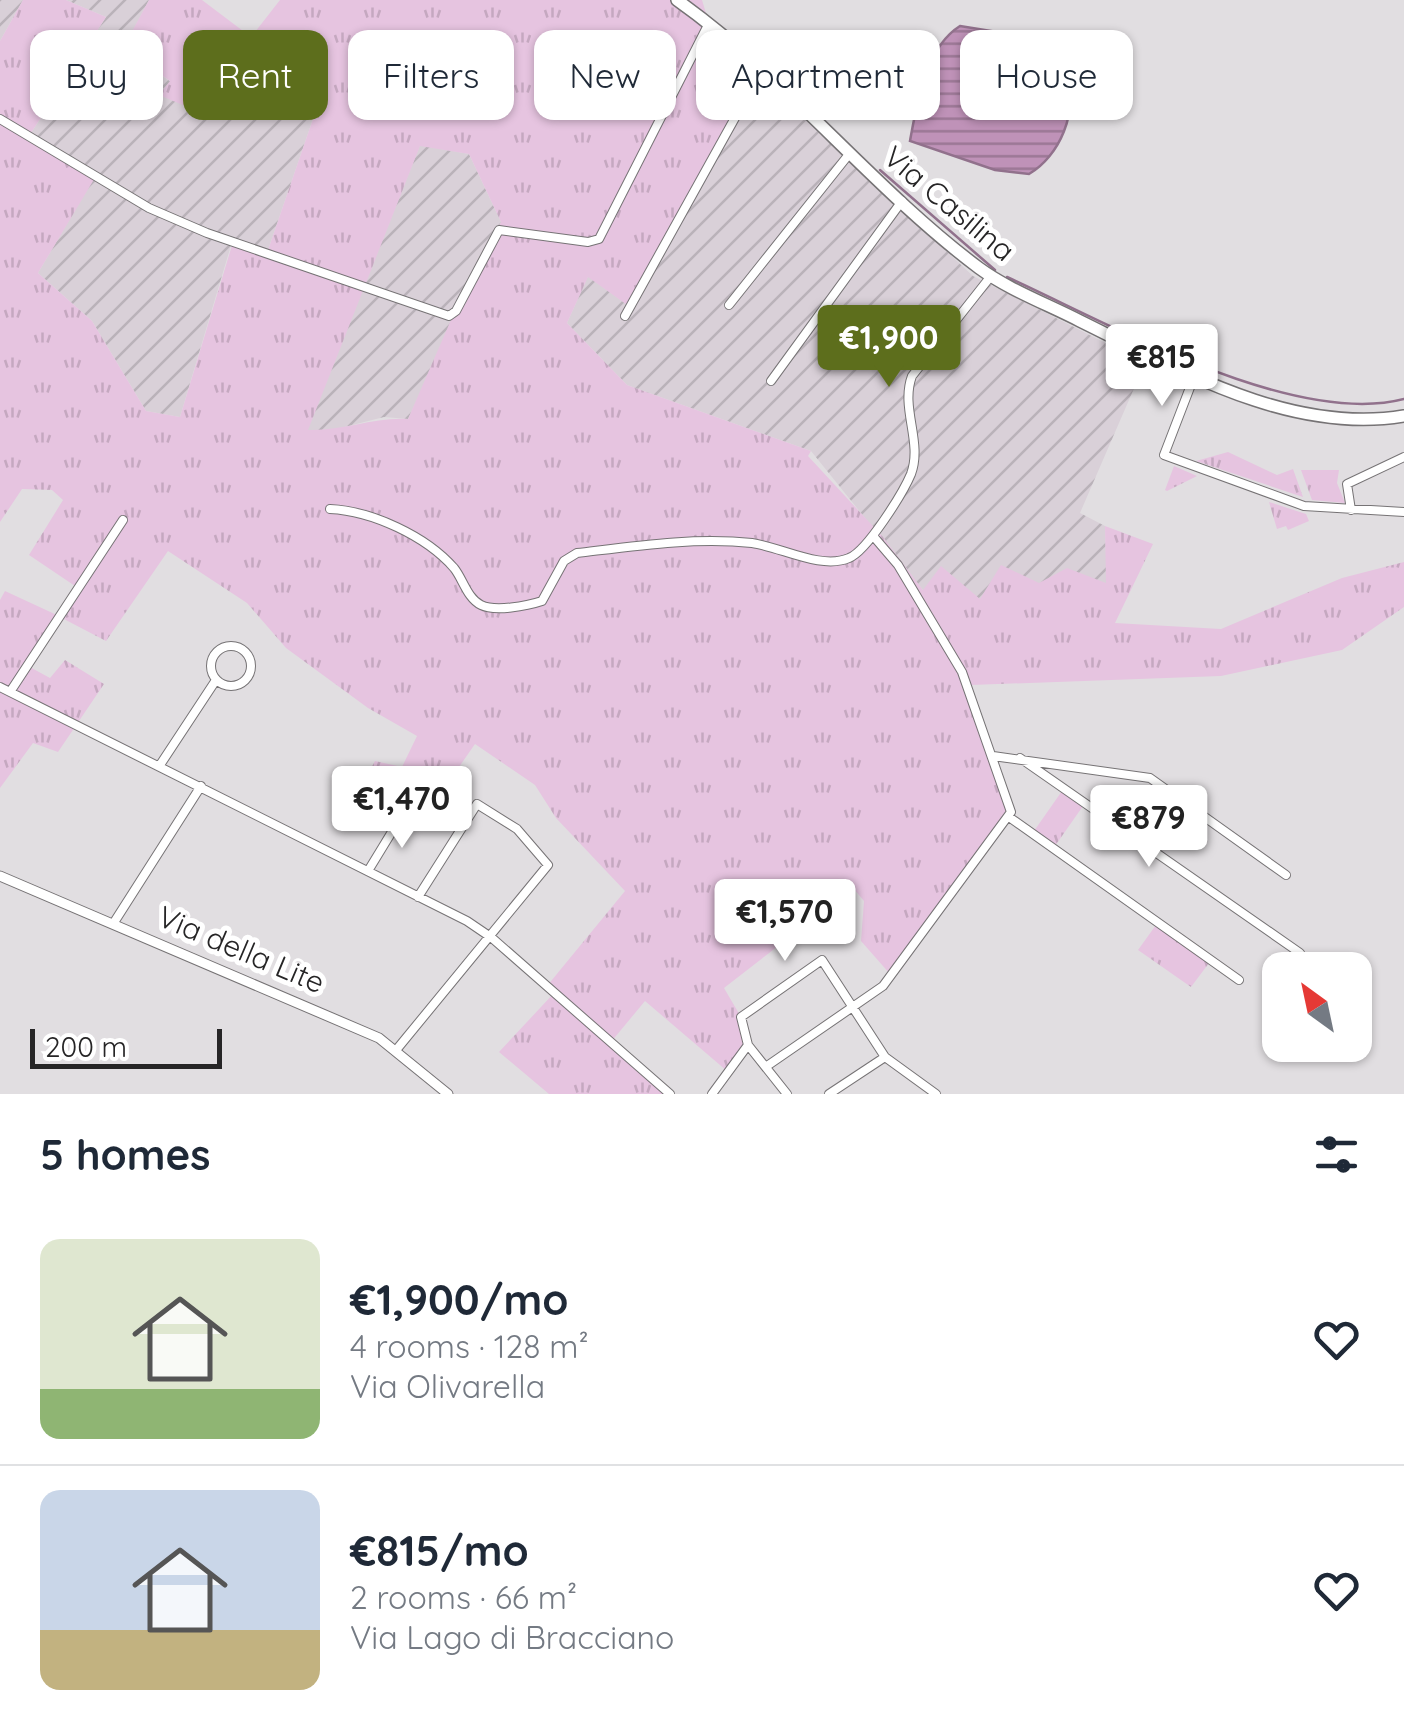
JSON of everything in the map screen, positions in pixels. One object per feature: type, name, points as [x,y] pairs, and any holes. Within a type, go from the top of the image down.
[{"type":"main road","name":"Via Casilina","points":[[677,0],[717,30]]},
{"type":"main road","name":"Via Casilina","points":[[815,120],[991,276],[1194,377],[1290,408],[1343,417],[1400,417]]},
{"type":"street","points":[[0,118],[149,208],[207,233],[448,316],[456,311],[499,230],[588,242],[599,239],[709,23]]},
{"type":"street","points":[[625,316],[733,120]]},
{"type":"street","points":[[729,305],[850,152]]},
{"type":"street","points":[[771,381],[902,201]]},
{"type":"street","points":[[330,509],[377,520],[421,543],[453,567],[477,602],[492,607],[542,601],[564,560],[577,553],[713,541],[767,546],[834,561],[855,555],[874,537],[913,467],[908,397],[912,376],[991,276]]},
{"type":"street","points":[[1194,377],[1164,456],[1304,506],[1404,512]]},
{"type":"street","points":[[1351,510],[1347,484],[1404,457]]},
{"type":"street","points":[[10,692],[123,520]]},
{"type":"street","points":[[767,1066],[882,986],[1008,817],[1012,804],[948,645],[898,565],[874,537]]},
{"type":"street","points":[[160,765],[216,680],[211,663],[217,653],[227,647],[244,651],[250,662],[246,680],[234,686],[216,680]]},
{"type":"street","points":[[0,687],[368,871],[492,938],[670,1094]]},
{"type":"street","points":[[993,756],[1150,778],[1286,875]]},
{"type":"street","points":[[1020,758],[1300,952]]},
{"type":"street","points":[[113,924],[200,786]]},
{"type":"street","points":[[397,1049],[492,938],[548,865],[517,829],[477,804],[418,897]]},
{"type":"street","points":[[368,871],[404,812]]},
{"type":"street","points":[[1008,817],[1239,980]]},
{"type":"street","name":"Via della Lite","points":[[0,876],[334,1016],[397,1049],[448,1094]]},
{"type":"street","points":[[786,1094],[748,1044],[741,1017],[822,960],[885,1057],[936,1094]]},
{"type":"street","points":[[712,1094],[748,1044]]},
{"type":"street","points":[[829,1094],[885,1057]]},
{"type":"shaded area","points":[[0,0],[23,0],[0,41]]},
{"type":"shaded area","points":[[66,0],[149,0],[133,30],[98,30],[106,17]]},
{"type":"shaded area","points":[[960,26],[985,30],[960,30],[960,120],[1067,120],[1058,145],[1029,174],[995,170],[910,141],[914,120],[940,120],[940,46]]},
{"type":"shaded area","points":[[163,96],[183,104],[183,120],[313,120],[267,253],[232,242],[180,417],[146,411],[92,321],[38,273],[95,176],[29,136],[39,120],[163,120]]},
{"type":"shaded area","points":[[737,120],[806,120],[973,276],[1145,363],[1080,513],[1105,526],[1107,583],[1039,583],[980,599],[923,590],[811,451],[627,385],[567,323],[588,276],[629,306]]},
{"type":"shaded area","points":[[420,145],[469,154],[501,222],[408,419],[384,417],[329,431],[307,430]]},
{"type":"green space","points":[[23,0],[66,0],[106,17],[98,30],[30,30],[30,120],[39,120],[29,136],[96,176],[38,273],[92,321],[146,411],[180,417],[233,242],[267,253],[313,120],[328,120],[328,30],[256,30],[280,0],[702,0],[709,23],[715,30],[696,30],[696,120],[732,120],[630,307],[588,277],[567,323],[627,385],[811,451],[808,456],[883,537],[923,590],[941,566],[980,599],[1001,565],[1039,583],[1067,568],[1106,583],[1105,526],[1153,544],[1115,623],[1221,629],[1342,578],[1404,562],[1404,607],[1342,650],[1221,676],[971,685],[1009,817],[890,974],[861,941],[864,901],[853,888],[724,988],[741,1017],[748,1045],[727,1071],[645,1001],[611,1042],[670,1094],[549,1094],[499,1052],[554,993],[547,986],[625,891],[556,818],[535,785],[475,744],[422,820],[404,812],[410,799],[368,774],[375,761],[402,767],[417,736],[368,708],[286,648],[247,603],[168,551],[106,641],[60,617],[28,666],[50,678],[65,660],[104,684],[58,752],[33,743],[0,788],[0,600],[5,591],[59,616],[78,588],[29,555],[63,500],[52,490],[22,489],[0,522],[0,41]],"holes":[[[420,146],[469,154],[501,222],[454,313],[408,419],[308,430]]]},
{"type":"green space","points":[[149,0],[202,0],[242,30],[183,30],[183,105],[163,97],[170,81],[163,76],[163,30],[133,30]]},
{"type":"green space","points":[[1228,452],[1277,475],[1293,469],[1303,497],[1196,461]]},
{"type":"green space","points":[[1174,466],[1197,476],[1167,491],[1165,490]]},
{"type":"green space","points":[[1301,470],[1339,470],[1337,483],[1345,503],[1312,500]]},
{"type":"green space","points":[[1269,502],[1306,514],[1309,521],[1288,530],[1286,526],[1277,529]]},
{"type":"green space","points":[[1062,791],[1083,806],[1055,846],[1034,831]]},
{"type":"green space","points":[[1156,925],[1209,963],[1191,987],[1138,950]]},
{"type":"waterway","points":[[880,170],[995,270]]},
{"type":"waterway","points":[[1007,277],[1148,343],[1256,385],[1309,399],[1359,404],[1404,399]]}]
